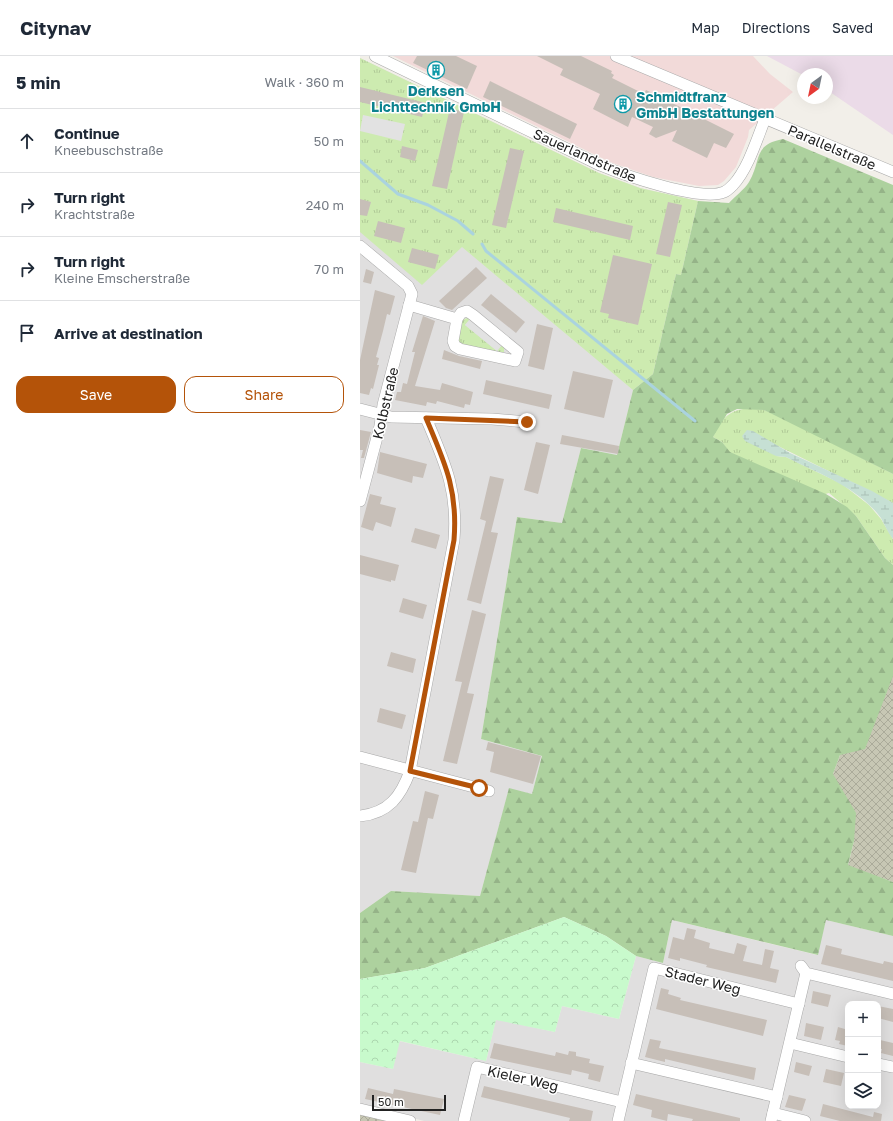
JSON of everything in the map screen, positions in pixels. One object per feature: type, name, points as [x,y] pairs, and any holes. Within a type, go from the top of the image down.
[{"type":"street","name":"Sauerlandstraße","points":[[375,56],[600,165],[627,176],[676,189],[711,194],[724,192],[728,189],[742,173],[766,119]]},
{"type":"street","name":"Parallelstraße","points":[[616,56],[893,172]]},
{"type":"street","name":"Kolbstraße","points":[[360,246],[408,286],[412,294],[360,501]]},
{"type":"street","points":[[409,305],[457,319]]},
{"type":"street","points":[[467,311],[473,315],[518,352],[515,361],[460,349],[454,346],[452,341],[457,319],[461,313],[467,311]]},
{"type":"street","points":[[360,409],[381,415],[527,422]]},
{"type":"street","points":[[360,816],[383,810],[394,802],[404,787],[410,771],[454,540],[456,522],[452,485],[446,463],[426,418]]},
{"type":"street","points":[[360,757],[489,791]]},
{"type":"street","name":"Stader Weg","points":[[618,1121],[654,968],[799,1004]]},
{"type":"street","points":[[805,1121],[772,1117],[799,1004],[803,969],[893,994]]},
{"type":"street","points":[[790,1043],[845,1056]]},
{"type":"street","points":[[631,1063],[777,1097]]},
{"type":"street","points":[[881,1065],[893,1067]]},
{"type":"street","name":"Kieler Weg","points":[[464,1121],[477,1067],[622,1102]]},
{"type":"street","points":[[360,1109],[410,1121]]},
{"type":"shaded area","points":[[393,56],[753,56],[770,74],[793,92],[749,130],[748,137],[736,167],[724,181],[718,185],[699,186],[653,177],[610,162]]},
{"type":"shaded area","points":[[767,56],[893,56],[893,135],[833,94],[833,68],[797,68],[797,72]]},
{"type":"shaded area","points":[[360,58],[599,173],[640,188],[698,201],[633,390],[617,455],[581,448],[562,523],[517,517],[481,739],[542,756],[532,794],[509,789],[480,896],[391,891],[360,913]]},
{"type":"shaded area","points":[[363,115],[405,124],[401,141],[360,131]]},
{"type":"shaded area","points":[[470,319],[502,345],[497,351],[465,325]]},
{"type":"shaded area","points":[[892,675],[893,882],[848,866],[854,841],[833,774],[840,755]]},
{"type":"shaded area","points":[[672,920],[817,955],[826,920],[893,936],[893,1121],[424,1121],[360,1104],[360,1062],[393,1069],[399,1041],[486,1061],[496,1019],[555,1032],[562,1006],[619,1019],[636,956],[663,963]]},
{"type":"shaded area","points":[[360,1113],[392,1121],[360,1121]]},
{"type":"green space","points":[[360,58],[599,173],[640,188],[698,201],[681,275],[676,274],[653,374],[633,390],[462,247],[422,285],[360,232]]},
{"type":"green space","points":[[783,139],[893,185],[893,474],[764,410],[737,409],[727,414],[713,437],[722,442],[730,452],[826,494],[847,507],[856,516],[885,558],[893,565],[893,676],[865,749],[840,755],[833,774],[856,813],[854,841],[848,865],[893,882],[893,936],[826,920],[818,955],[672,920],[663,963],[636,956],[606,936],[564,917],[425,968],[360,979],[360,913],[391,891],[480,896],[509,788],[532,794],[542,756],[481,739],[517,517],[562,523],[581,448],[617,455],[633,390],[653,374],[676,274],[681,275],[698,201],[729,203],[745,188],[749,182],[762,149],[766,145]]},
{"type":"green space","points":[[467,318],[470,319],[465,325],[497,351],[502,345],[504,347],[504,352],[502,353],[459,344],[457,337],[462,320]]},
{"type":"green space","points":[[751,408],[764,410],[785,419],[893,474],[893,503],[778,446],[776,456],[786,457],[842,484],[869,505],[881,519],[893,539],[893,565],[885,558],[856,516],[829,493],[822,495],[729,452],[722,442],[713,437],[720,424],[727,416],[743,409]]},
{"type":"green space","points":[[747,430],[753,431],[790,453],[872,491],[893,503],[893,539],[881,518],[872,507],[861,498],[837,482],[786,457],[776,456],[745,441],[742,436]]},
{"type":"green space","points":[[564,917],[606,936],[636,956],[619,1019],[562,1006],[555,1032],[496,1020],[486,1061],[400,1041],[393,1069],[360,1062],[360,979],[425,968]]},
{"type":"building","points":[[417,56],[456,56],[477,66],[467,89],[413,63]]},
{"type":"building","points":[[537,56],[581,56],[612,71],[611,73],[614,75],[612,78],[644,94],[646,90],[734,134],[726,148],[714,143],[707,158],[672,141],[677,130],[656,138],[649,134],[653,127],[632,117],[628,127],[593,109],[600,94],[560,75],[563,69]]},
{"type":"building","points":[[490,81],[577,124],[570,139],[483,97]]},
{"type":"building","points":[[360,87],[426,103],[422,117],[360,102]]},
{"type":"building","points":[[450,108],[464,112],[447,189],[432,186]]},
{"type":"building","points":[[402,146],[418,150],[415,161],[400,157]]},
{"type":"building","points":[[510,148],[524,151],[506,228],[492,225]]},
{"type":"building","points":[[360,199],[371,202],[367,216],[360,215]]},
{"type":"building","points":[[668,202],[682,205],[670,257],[656,254]]},
{"type":"building","points":[[556,208],[633,226],[630,240],[553,222]]},
{"type":"building","points":[[378,221],[405,228],[401,243],[374,236]]},
{"type":"building","points":[[412,248],[439,255],[435,269],[408,262]]},
{"type":"building","points":[[613,255],[652,264],[638,325],[608,318],[609,314],[600,312]]},
{"type":"building","points":[[476,267],[487,278],[452,310],[446,308],[439,301]]},
{"type":"building","points":[[366,269],[374,272],[371,284],[363,282]]},
{"type":"building","points":[[375,290],[395,296],[390,315],[387,314],[376,357],[379,358],[377,365],[379,365],[373,389],[371,388],[369,395],[360,393],[360,360]]},
{"type":"building","points":[[491,294],[525,322],[516,333],[481,305]]},
{"type":"building","points":[[423,316],[435,321],[415,386],[440,390],[442,383],[473,392],[470,405],[465,404],[464,408],[437,401],[436,404],[427,402],[426,406],[395,400],[397,392],[401,392],[403,383],[407,384],[415,352],[412,352]]},
{"type":"building","points":[[537,324],[553,328],[544,370],[528,366]]},
{"type":"building","points":[[444,350],[459,356],[482,361],[480,369],[442,359]]},
{"type":"building","points":[[573,371],[613,380],[604,418],[564,409]]},
{"type":"building","points":[[486,380],[552,395],[549,409],[483,394]]},
{"type":"building","points":[[360,430],[371,432],[364,458],[361,458],[363,450],[360,450]]},
{"type":"building","points":[[562,435],[619,446],[618,454],[560,444]]},
{"type":"building","points":[[536,442],[550,445],[538,494],[524,490]]},
{"type":"building","points":[[380,452],[427,464],[423,478],[413,476],[412,483],[377,473]]},
{"type":"building","points":[[490,476],[504,479],[491,532],[498,533],[481,604],[467,600],[486,521],[480,519]]},
{"type":"building","points":[[370,494],[382,497],[380,504],[396,508],[391,527],[376,522],[373,531],[361,527]]},
{"type":"building","points":[[415,528],[440,535],[436,549],[411,542]]},
{"type":"building","points":[[360,555],[399,565],[395,581],[391,580],[391,582],[360,574]]},
{"type":"building","points":[[403,598],[427,605],[423,619],[399,612]]},
{"type":"building","points":[[472,610],[486,614],[467,693],[474,694],[457,764],[443,761],[462,682],[455,681]]},
{"type":"building","points":[[391,652],[416,659],[413,673],[387,666]]},
{"type":"building","points":[[380,708],[406,715],[402,729],[377,722]]},
{"type":"building","points":[[488,742],[541,756],[533,784],[490,772],[494,752],[486,750]]},
{"type":"building","points":[[425,791],[439,795],[433,819],[428,818],[416,873],[401,870],[413,821],[418,822]]},
{"type":"building","points":[[687,928],[696,930],[694,938],[710,943],[709,948],[734,954],[737,943],[747,946],[743,961],[762,965],[765,949],[774,951],[770,968],[779,970],[776,983],[706,967],[707,965],[680,958],[680,961],[668,958],[673,937],[684,940]]},
{"type":"building","points":[[826,945],[842,949],[841,954],[883,964],[884,961],[893,963],[893,981],[821,964]]},
{"type":"building","points":[[661,988],[669,990],[668,994],[681,998],[680,1000],[767,1020],[763,1036],[656,1009]]},
{"type":"building","points":[[813,991],[831,995],[828,1007],[811,1003]]},
{"type":"building","points":[[881,1007],[893,1009],[893,1022],[881,1019]]},
{"type":"building","points":[[806,1023],[824,1027],[821,1040],[804,1036]]},
{"type":"building","points":[[838,1027],[845,1029],[845,1045],[839,1044],[840,1041],[835,1040]]},
{"type":"building","points":[[650,1039],[661,1041],[659,1048],[756,1068],[754,1080],[665,1059],[665,1062],[645,1057]]},
{"type":"building","points":[[881,1040],[893,1043],[893,1056],[881,1053]]},
{"type":"building","points":[[494,1043],[555,1056],[556,1052],[568,1055],[569,1051],[576,1052],[576,1056],[590,1059],[589,1063],[604,1066],[600,1082],[588,1079],[589,1074],[572,1070],[571,1075],[490,1058]]},
{"type":"building","points":[[796,1062],[812,1066],[809,1076],[794,1072]]},
{"type":"building","points":[[826,1069],[844,1073],[841,1086],[823,1082]]},
{"type":"building","points":[[484,1086],[593,1111],[591,1121],[569,1121],[570,1118],[481,1097]]},
{"type":"building","points":[[368,1088],[393,1094],[394,1089],[444,1099],[440,1115],[365,1099]]},
{"type":"building","points":[[636,1094],[740,1118],[740,1121],[692,1121],[693,1119],[668,1114],[667,1121],[651,1117],[652,1110],[633,1105]]},
{"type":"building","points":[[789,1095],[806,1099],[802,1111],[785,1107]]},
{"type":"building","points":[[823,1104],[873,1117],[874,1112],[882,1114],[881,1121],[840,1121],[820,1116]]},
{"type":"waterway","points":[[360,161],[398,194],[428,205],[458,221],[473,234]]},
{"type":"waterway","points":[[482,244],[486,251],[695,421]]},
{"type":"place","name":"Derksen Lichttechnik GmbH","points":[[436,70]]},
{"type":"place","name":"Schmidtfranz GmbH Bestattungen","points":[[623,104]]},
{"type":"route","points":[[479,788],[410,771],[454,540],[456,522],[452,485],[446,463],[426,418],[492,419],[527,422]]}]
